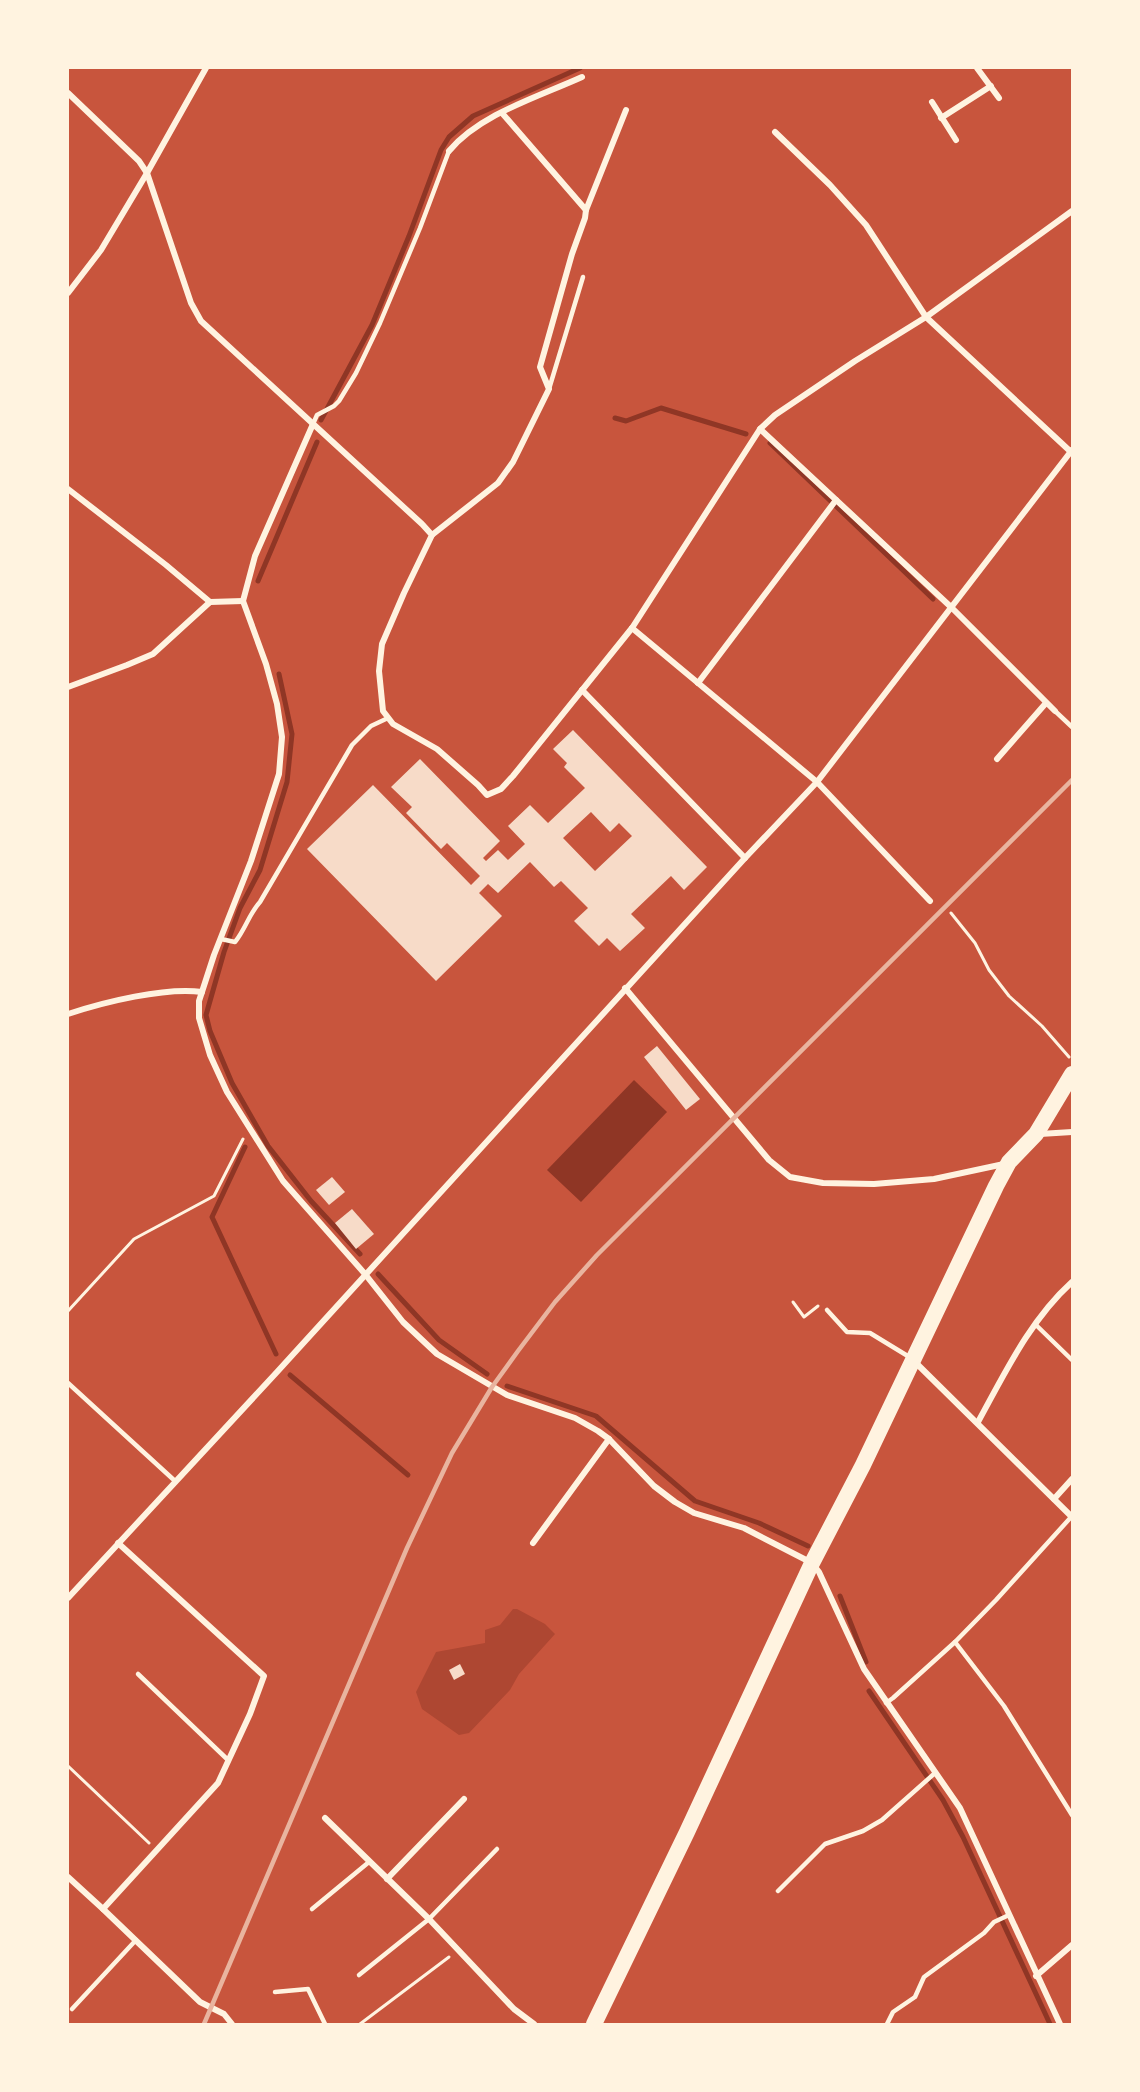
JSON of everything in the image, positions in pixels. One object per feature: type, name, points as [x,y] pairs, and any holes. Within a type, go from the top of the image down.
[{"type":"highway","points":[[594,2025],[812,1563],[863,1465],[996,1186],[1009,1162],[1036,1134],[1072,1074]]},
{"type":"street","points":[[68,293],[101,250],[206,68]]},
{"type":"street","points":[[978,68],[999,98]]},
{"type":"street","points":[[449,151],[477,126],[582,77]]},
{"type":"street","points":[[941,118],[991,86]]},
{"type":"street","points":[[68,93],[139,161],[147,173],[191,303],[201,321],[422,524],[432,536]]},
{"type":"street","points":[[932,102],[956,140]]},
{"type":"street","points":[[626,110],[586,210],[540,367],[549,389],[513,462],[498,483],[432,536],[382,644],[379,671],[383,711],[393,724],[437,749],[487,795],[501,789],[513,776],[632,628],[760,429],[784,409],[855,361],[926,318],[1072,211]]},
{"type":"street","points":[[502,113],[586,210]]},
{"type":"street","points":[[68,1598],[625,988],[817,782],[1072,451],[926,318],[866,225],[830,185],[775,132]]},
{"type":"street","points":[[312,424],[255,556],[243,601],[266,664],[277,704],[282,736],[279,774],[252,861],[199,1001],[199,1018],[210,1055],[227,1092],[283,1180],[365,1274],[403,1322],[436,1354],[507,1395],[575,1418],[609,1439],[654,1486],[694,1513],[744,1528],[812,1563],[819,1572],[856,1654],[886,1703],[960,1808],[1006,1917],[1060,2025]]},
{"type":"street","points":[[760,429],[952,608],[1055,711]]},
{"type":"street","points":[[68,489],[210,602]]},
{"type":"street","points":[[698,683],[836,500]]},
{"type":"street","points":[[68,687],[153,654],[210,602],[243,601]]},
{"type":"street","points":[[632,628],[817,782],[930,901]]},
{"type":"street","points":[[582,690],[745,858]]},
{"type":"street","points":[[997,759],[1046,703]]},
{"type":"street","points":[[625,988],[769,1160],[790,1177],[823,1184],[874,1184],[934,1179],[1009,1162]]},
{"type":"street","points":[[68,1014],[98,1004],[184,989],[202,992]]},
{"type":"street","points":[[1036,1134],[1072,1132]]},
{"type":"street","points":[[978,1422],[1035,1324],[1053,1300],[1072,1282]]},
{"type":"street","points":[[913,1360],[1072,1517]]},
{"type":"street","points":[[534,1543],[609,1439]]},
{"type":"street","points":[[1054,1498],[1072,1479]]},
{"type":"street","points":[[103,1909],[218,1783],[264,1676],[118,1543]]},
{"type":"street","points":[[387,1879],[465,1799]]},
{"type":"street","points":[[325,1818],[429,1919],[514,2009],[534,2025]]},
{"type":"street","points":[[69,1882],[103,1909],[200,2002],[224,2014],[232,2025]]},
{"type":"street","points":[[1036,1976],[1072,1945]]},
{"type":"lane","points":[[312,424],[317,415],[334,406],[356,374],[420,228],[449,151]]},
{"type":"lane","points":[[549,389],[583,277]]},
{"type":"lane","points":[[1055,711],[1072,727]]},
{"type":"lane","points":[[221,939],[235,942],[243,932],[252,911],[260,902],[352,745],[371,726],[388,718]]},
{"type":"lane","points":[[827,1310],[847,1332],[870,1333],[913,1360]]},
{"type":"lane","points":[[1035,1324],[1072,1360]]},
{"type":"lane","points":[[68,1383],[176,1481]]},
{"type":"lane","points":[[886,1703],[955,1642],[1072,1517]]},
{"type":"lane","points":[[955,1642],[1004,1706],[1072,1815]]},
{"type":"lane","points":[[138,1674],[228,1760]]},
{"type":"lane","points":[[778,1891],[825,1844],[863,1831],[882,1820],[935,1773]]},
{"type":"lane","points":[[359,1975],[429,1919],[497,1849]]},
{"type":"lane","points":[[312,1909],[369,1862]]},
{"type":"lane","points":[[887,2025],[893,2012],[915,1997],[924,1977],[984,1933],[994,1922],[1006,1917]]},
{"type":"lane","points":[[72,2009],[136,1940]]},
{"type":"lane","points":[[275,1992],[308,1989],[325,2025]]},
{"type":"path","points":[[951,913],[975,943],[989,970],[1010,996],[1042,1026],[1072,1061]]},
{"type":"path","points":[[68,1311],[134,1239],[214,1196],[249,1127]]},
{"type":"path","points":[[793,1302],[804,1317],[822,1304],[827,1310]]},
{"type":"path","points":[[68,1766],[157,1850]]},
{"type":"path","points":[[360,2025],[459,1950]]},
{"type":"shaded area","points":[[634,1080],[667,1112],[581,1202],[547,1170]]},
{"type":"shaded area","points":[[513,1609],[545,1624],[555,1634],[519,1674],[510,1690],[469,1733],[459,1735],[422,1709],[416,1692],[436,1652],[485,1643],[485,1630],[500,1625]]},
{"type":"building","points":[[573,730],[707,867],[684,890],[671,876],[631,914],[645,928],[620,951],[607,938],[599,946],[574,921],[588,908],[561,881],[554,887],[530,862],[498,893],[488,884],[479,893],[502,916],[436,981],[307,849],[373,785],[471,885],[480,876],[447,843],[441,849],[406,813],[412,807],[391,787],[420,759],[500,841],[483,858],[486,861],[498,850],[508,860],[525,844],[508,826],[530,805],[548,823],[585,788],[564,767],[567,763],[553,749]],"holes":[[[591,812],[610,832],[619,823],[632,836],[595,871],[563,838]]]},
{"type":"building","points":[[657,1046],[700,1099],[686,1110],[644,1057]]},
{"type":"building","points":[[332,1177],[345,1192],[329,1205],[316,1190]]},
{"type":"building","points":[[352,1209],[374,1234],[356,1249],[335,1223]]},
{"type":"building","points":[[460,1664],[465,1674],[454,1680],[449,1670]]},
{"type":"waterway","points":[[321,420],[372,325],[441,150],[449,137],[473,116],[580,68]]},
{"type":"waterway","points":[[615,418],[626,421],[661,408],[746,434]]},
{"type":"waterway","points":[[258,581],[317,442]]},
{"type":"waterway","points":[[770,443],[933,599]]},
{"type":"waterway","points":[[279,674],[292,734],[287,782],[260,870],[240,908],[224,952],[206,1015],[210,1031],[232,1083],[268,1146],[311,1201],[360,1254]]},
{"type":"waterway","points":[[245,1147],[212,1217],[276,1354]]},
{"type":"waterway","points":[[378,1274],[439,1340],[487,1374]]},
{"type":"waterway","points":[[290,1375],[408,1475]]},
{"type":"waterway","points":[[507,1386],[596,1416],[695,1501],[759,1523],[808,1546]]},
{"type":"waterway","points":[[840,1596],[866,1662]]},
{"type":"waterway","points":[[869,1691],[943,1800],[963,1837],[1050,2024]]},
{"type":"railway","points":[[204,2024],[407,1548],[452,1453],[492,1387],[555,1302],[597,1255],[1072,780]]}]
